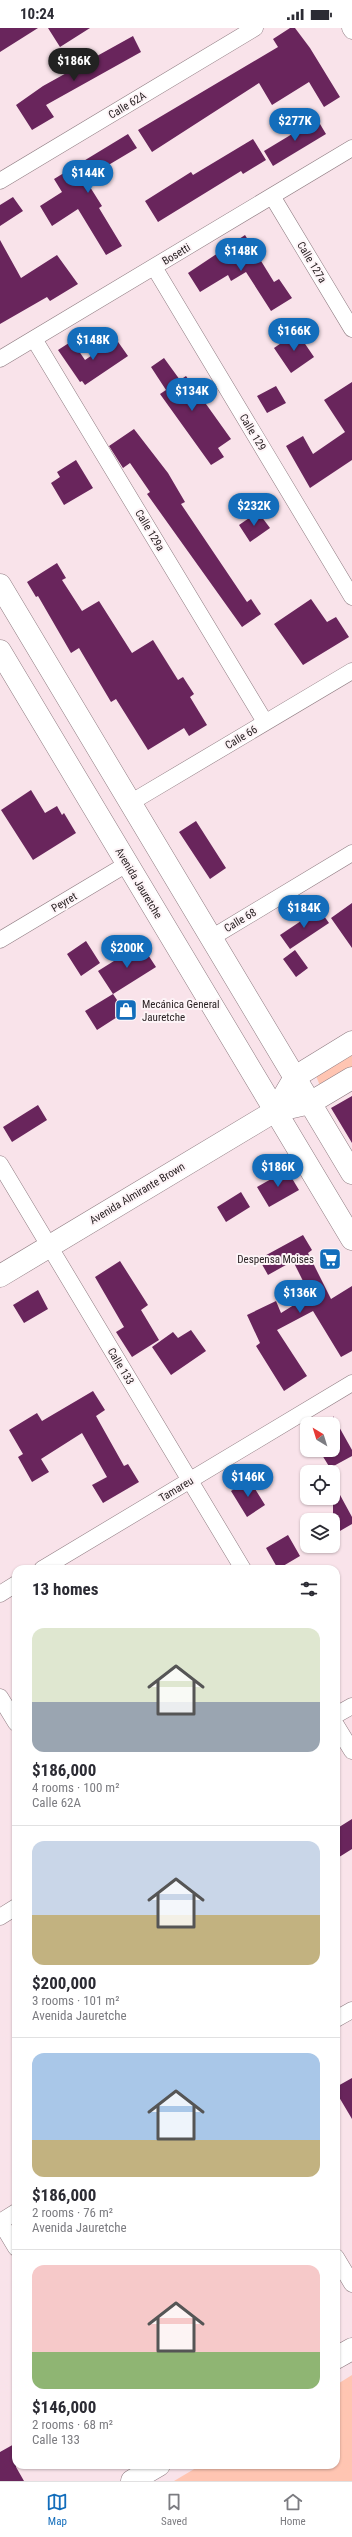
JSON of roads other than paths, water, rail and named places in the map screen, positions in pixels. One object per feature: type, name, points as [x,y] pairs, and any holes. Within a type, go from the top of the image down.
[{"type":"main road","points":[[0,585],[352,1173]]},
{"type":"main road","name":"Avenida Jauretche","points":[[0,651],[352,1239]]},
{"type":"main road","name":"Avenida Almirante Brown","points":[[275,1110],[294,1077],[352,1042]]},
{"type":"main road","name":"Avenida Almirante Brown","points":[[0,1276],[275,1110],[310,1103],[352,1078]]},
{"type":"main road","points":[[340,2356],[352,2349]]},
{"type":"street","name":"Calle 62A","points":[[0,182],[255,28]]},
{"type":"street","name":"Bosetti","points":[[0,359],[352,148]]},
{"type":"street","name":"Calle 127a","points":[[272,196],[352,328]]},
{"type":"street","name":"Calle 129","points":[[154,267],[352,597]]},
{"type":"street","name":"Calle 129a","points":[[34,339],[265,722]]},
{"type":"street","name":"Calle 66","points":[[130,803],[352,671]]},
{"type":"street","name":"Calle 68","points":[[211,938],[352,853]]},
{"type":"street","name":"Peyret","points":[[0,940],[127,864]]},
{"type":"street","name":"Calle 133","points":[[0,1164],[241,1565]]},
{"type":"street","name":"Tamareu","points":[[49,1565],[352,1383]]},
{"type":"street","points":[[0,1594],[12,1586]]},
{"type":"street","points":[[0,1697],[12,1717]]},
{"type":"street","points":[[340,1713],[352,1706]]},
{"type":"street","points":[[340,1732],[352,1751]]},
{"type":"street","points":[[0,1917],[12,1910]]},
{"type":"street","points":[[340,2017],[352,2010]]},
{"type":"street","points":[[12,2214],[0,2221],[12,2241]]},
{"type":"street","points":[[340,2264],[352,2284]]},
{"type":"place","name":"Mecánica General Jauretche","points":[[126,1010]]},
{"type":"place","name":"Despensa Moises","points":[[330,1259]]}]
